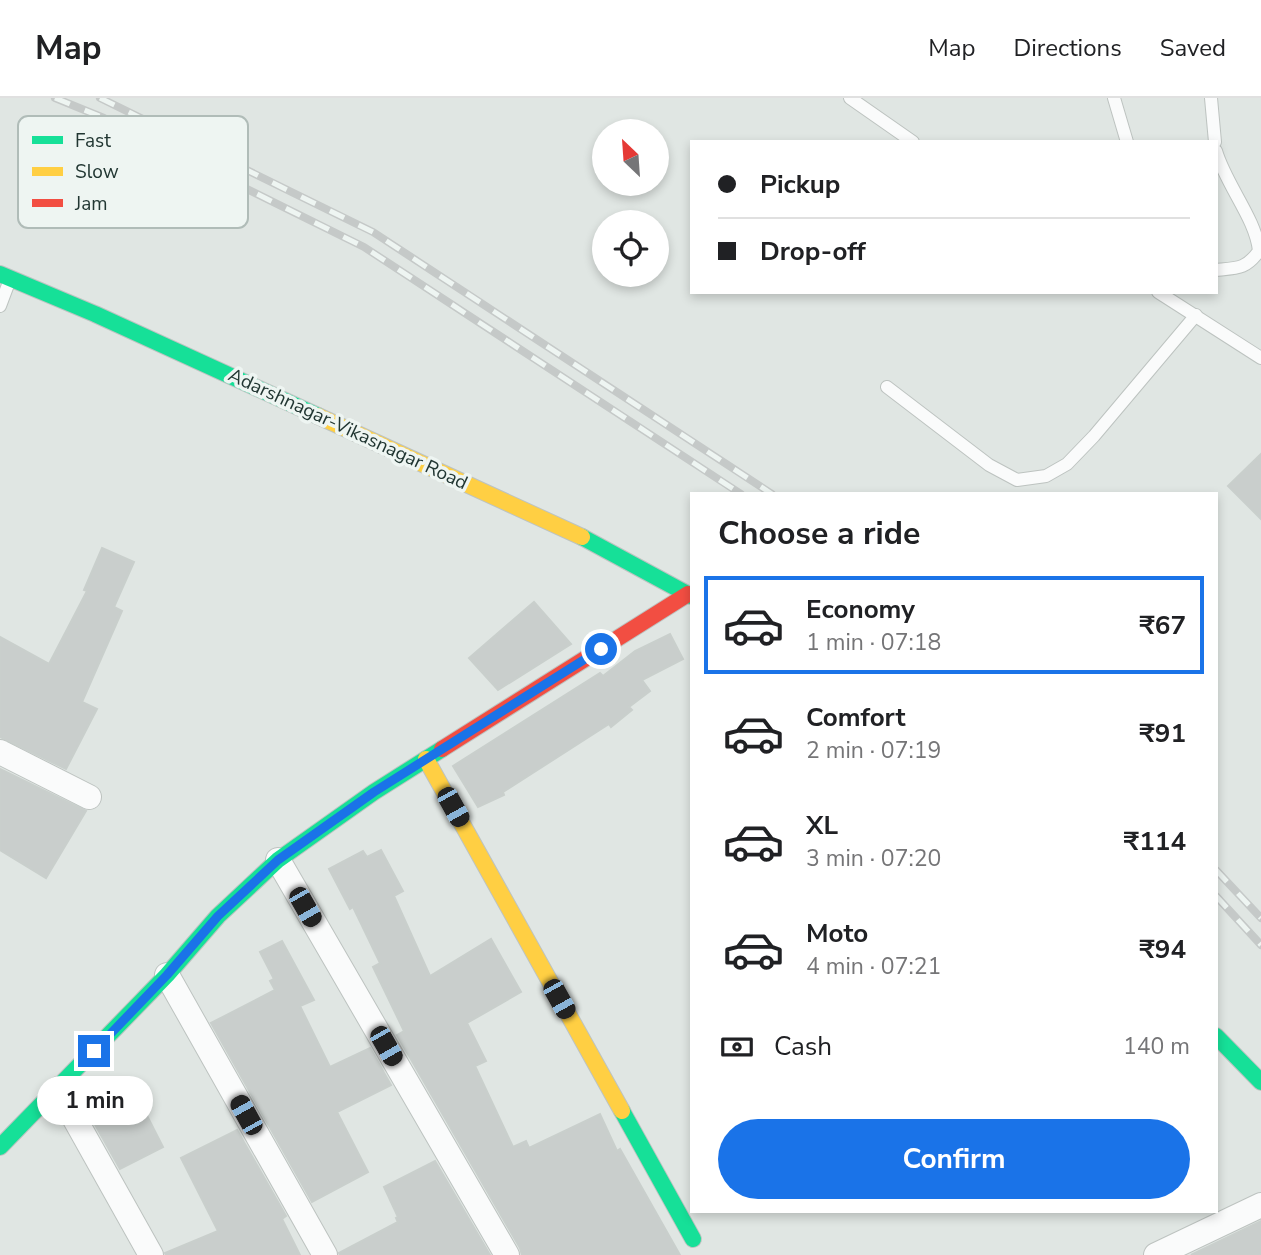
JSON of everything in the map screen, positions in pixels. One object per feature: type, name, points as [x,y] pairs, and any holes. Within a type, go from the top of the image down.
[{"type":"street","name":"Adarshnagar-Vikasnagar Road","points":[[5,276],[95,313],[595,542],[690,595]]},
{"type":"street","points":[[0,1147],[167,975],[218,916],[278,860],[374,792],[690,595]]},
{"type":"street","points":[[0,752],[89,797]]},
{"type":"street","points":[[426,759],[692,1239]]},
{"type":"street","points":[[278,860],[507,1255]]},
{"type":"street","points":[[167,975],[324,1255]]},
{"type":"street","points":[[1218,1038],[1261,1082]]},
{"type":"street","points":[[58,1089],[151,1255]]},
{"type":"street","points":[[1156,1255],[1261,1205]]},
{"type":"lane","points":[[850,98],[910,140]]},
{"type":"lane","points":[[1114,98],[1126,140]]},
{"type":"lane","points":[[1211,98],[1215,140]]},
{"type":"lane","points":[[1218,157],[1222,170],[1258,235],[1260,252],[1249,264],[1235,269],[1218,270]]},
{"type":"lane","points":[[0,306],[5,276]]},
{"type":"lane","points":[[1171,296],[1261,358]]},
{"type":"lane","points":[[887,387],[989,465],[1017,480],[1046,476],[1067,464],[1094,436],[1196,315]]},
{"type":"building","points":[[1261,454],[1261,519],[1228,486]]},
{"type":"building","points":[[102,548],[134,562],[114,607],[122,611],[82,702],[97,709],[66,769],[0,737],[0,637],[49,664],[87,591],[84,590]]},
{"type":"building","points":[[534,602],[571,644],[498,690],[469,658]]},
{"type":"building","points":[[670,634],[683,659],[642,680],[650,691],[629,707],[632,710],[611,727],[609,724],[503,792],[504,795],[478,807],[453,766],[600,673],[603,676],[635,651]]},
{"type":"building","points":[[0,769],[86,811],[46,878],[0,850]]},
{"type":"building","points":[[381,850],[403,891],[394,896],[430,976],[491,939],[521,992],[467,1023],[486,1061],[475,1066],[513,1147],[526,1141],[529,1148],[600,1114],[617,1151],[620,1149],[680,1255],[522,1255],[397,1035],[404,1031],[373,967],[380,963],[353,907],[350,909],[329,869],[363,851],[367,857]]},
{"type":"building","points":[[282,941],[314,1000],[300,1006],[330,1067],[370,1048],[391,1085],[337,1112],[368,1172],[312,1202],[211,1023],[275,990],[270,981],[274,979],[260,952]]},
{"type":"building","points":[[138,1098],[163,1147],[120,1169],[93,1121]]},
{"type":"building","points":[[237,1130],[286,1216],[282,1219],[300,1255],[166,1255],[165,1253],[218,1231],[181,1158]]},
{"type":"building","points":[[435,1161],[490,1255],[340,1255],[339,1253],[398,1222],[384,1187]]},
{"type":"building","points":[[1261,1221],[1261,1255],[1191,1255]]},
{"type":"railway","points":[[55,98],[99,116]]},
{"type":"railway","points":[[100,98],[137,116]]},
{"type":"railway","points":[[248,171],[373,232],[769,492]]},
{"type":"railway","points":[[248,189],[364,247],[738,492]]},
{"type":"railway","points":[[1218,872],[1261,918]]},
{"type":"railway","points":[[1218,898],[1261,945]]},
{"type":"traffic: fast","points":[[0,274],[95,314],[318,416]]},
{"type":"traffic: fast","points":[[582,537],[690,595]]},
{"type":"traffic: fast","points":[[0,1147],[167,975],[218,916],[278,860],[374,792],[442,749]]},
{"type":"traffic: fast","points":[[1218,1038],[1261,1082]]},
{"type":"traffic: fast","points":[[622,1111],[693,1239]]},
{"type":"traffic: slow","points":[[318,416],[582,537]]},
{"type":"traffic: slow","points":[[426,759],[622,1111]]},
{"type":"traffic: jam","points":[[442,749],[688,594]]},
{"type":"route","points":[[94,1051],[167,975],[218,916],[278,860],[374,792],[601,649]]}]
